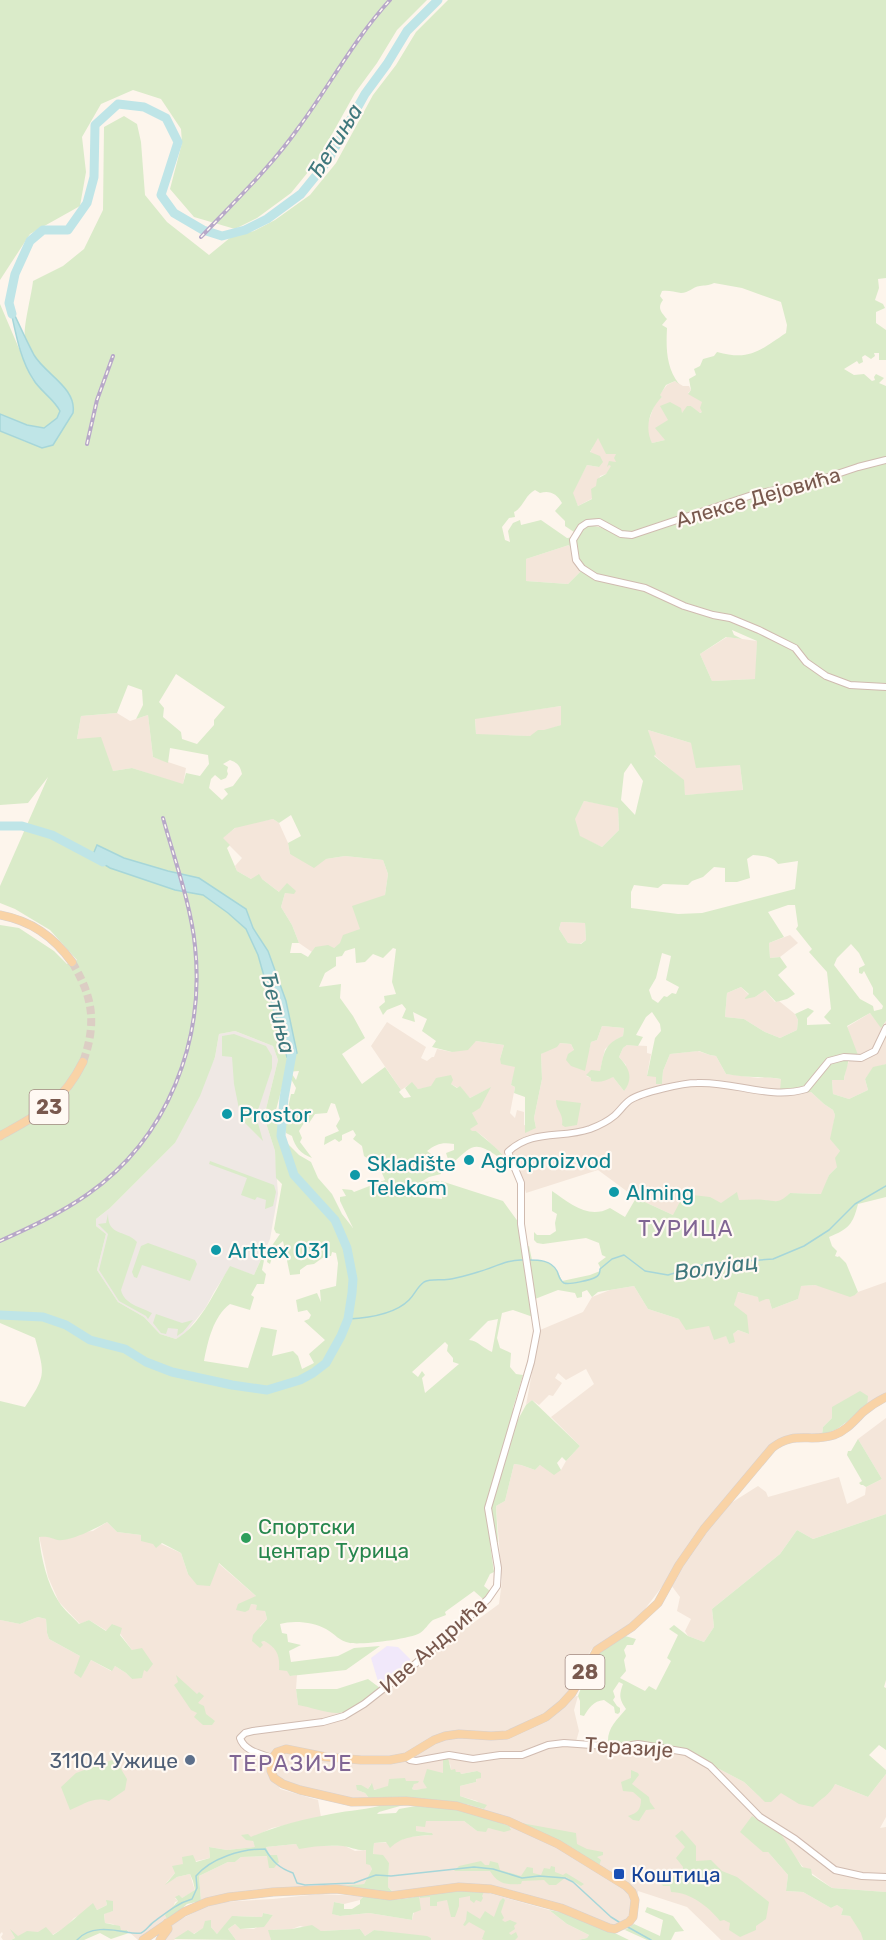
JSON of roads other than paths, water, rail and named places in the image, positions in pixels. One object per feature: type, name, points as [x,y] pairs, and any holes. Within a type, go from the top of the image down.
[{"type":"main road","points":[[0,915],[25,922],[42,932],[58,945],[72,962]]},
{"type":"main road","name":"23","points":[[0,1136],[54,1103],[69,1086],[83,1062]]},
{"type":"main road","name":"28","points":[[272,1758],[278,1752],[286,1749],[318,1756],[390,1760],[406,1756],[448,1735],[491,1737],[512,1734],[552,1713],[569,1696],[597,1650],[632,1627],[658,1603],[679,1565],[704,1529],[772,1448],[790,1438],[824,1437],[838,1433],[886,1397]]},
{"type":"main road","points":[[143,1940],[183,1912],[207,1902],[267,1893],[336,1889],[390,1896],[439,1888],[469,1887],[509,1893],[577,1914],[609,1928],[621,1928],[633,1917],[635,1900],[626,1886],[558,1844],[522,1827],[457,1806],[406,1801],[344,1801],[287,1786],[272,1776],[270,1764],[272,1758]]},
{"type":"main road","points":[[160,1940],[168,1929],[167,1923]]},
{"type":"street","name":"Алексе Дејовића","points":[[886,460],[816,481],[752,495],[632,535],[621,534],[599,522],[590,522],[581,527],[573,540],[576,560],[582,568],[596,577],[645,588],[684,606],[741,622],[795,648],[806,662],[826,676],[850,685],[886,687]]},
{"type":"street","name":"Иве Андрића","points":[[272,1758],[246,1748],[240,1738],[245,1733],[266,1728],[322,1722],[344,1716],[364,1704],[416,1664],[488,1599],[497,1586],[498,1568],[488,1508],[531,1362],[537,1331],[521,1224],[521,1178],[508,1152],[522,1142],[536,1137],[590,1129],[614,1117],[631,1099],[682,1085],[696,1083],[732,1085],[777,1093],[806,1089],[829,1061],[838,1058],[861,1058],[875,1051],[886,1028]]},
{"type":"street","name":"Теразије","points":[[406,1756],[416,1761],[449,1755],[473,1759],[522,1755],[548,1745],[564,1743],[619,1747],[638,1744],[686,1752],[710,1766],[759,1818],[795,1839],[835,1870],[862,1876],[886,1876]]},
{"type":"water","points":[[9,303],[34,355],[65,389],[73,404],[73,413],[53,445],[42,448],[0,431],[0,414],[27,425],[44,428],[57,418],[60,411],[28,371],[18,342]]},
{"type":"water","points":[[97,845],[124,858],[199,878],[246,909],[253,928],[268,951],[286,1001],[297,1053],[287,1057],[258,955],[246,929],[203,895],[175,890],[110,868],[92,857]]},
{"type":"waterway","name":"Ђетиња","points":[[12,314],[9,303],[15,274],[30,241],[43,230],[68,230],[87,203],[94,177],[95,125],[118,104],[144,107],[166,118],[178,142],[161,195],[174,213],[203,230],[222,236],[245,230],[267,219],[301,194],[327,162],[365,94],[407,31],[438,0]]},
{"type":"waterway","name":"Ђетиња","points":[[0,826],[22,826],[52,835],[103,862]]},
{"type":"waterway","name":"Ђетиња","points":[[0,1315],[43,1317],[66,1325],[90,1340],[125,1349],[146,1362],[172,1372],[232,1385],[267,1390],[300,1380],[326,1363],[348,1319],[353,1279],[347,1248],[335,1220],[294,1175],[281,1136],[284,1098],[292,1054],[290,1046]]},
{"type":"waterway","name":"Волујац","points":[[528,1260],[548,1263],[554,1267],[561,1280],[567,1283],[596,1277],[600,1269],[612,1259],[624,1255],[645,1271],[668,1275],[705,1264],[773,1259],[804,1246],[829,1230],[855,1204],[886,1186]]},
{"type":"waterway","name":"Волујац","points":[[348,1319],[372,1317],[396,1309],[409,1300],[424,1282],[451,1279],[506,1262],[523,1260]]},
{"type":"waterway","points":[[77,1940],[87,1932],[100,1930],[141,1933],[173,1908],[192,1899],[197,1888],[196,1876],[210,1864],[237,1853],[265,1849],[277,1864],[293,1873],[297,1883],[305,1885],[354,1883],[376,1875],[391,1876],[474,1867],[493,1869],[522,1878],[539,1876],[565,1878],[573,1882],[619,1922]]},
{"type":"waterway","points":[[626,1926],[651,1940]]},
{"type":"tunnel","points":[[72,962],[85,987],[91,1011],[90,1035],[83,1062]]},
{"type":"railway","points":[[201,237],[277,156],[365,30],[390,0]]},
{"type":"railway","points":[[87,444],[97,400],[113,356]]},
{"type":"railway","points":[[0,1241],[67,1207],[88,1194],[116,1171],[140,1145],[160,1116],[175,1085],[187,1051],[194,1017],[197,982],[193,930],[163,818]]},
{"type":"place","name":"Prostor","points":[[227,1114]]},
{"type":"place","name":"Agroproizvod","points":[[469,1160]]},
{"type":"place","name":"Skladište Telekom","points":[[355,1175]]},
{"type":"place","name":"Alming","points":[[614,1192]]},
{"type":"place","name":"Arttex 031","points":[[216,1250]]},
{"type":"place","name":"Спортски центар Турица","points":[[246,1538]]},
{"type":"place","name":"31104 Ужице","points":[[190,1760]]},
{"type":"place","name":"Коштица","points":[[619,1874]]},
{"type":"district","name":"ТУРИЦА","points":[[686,1228]]},
{"type":"district","name":"ТЕРАЗИЈЕ","points":[[291,1763]]}]
